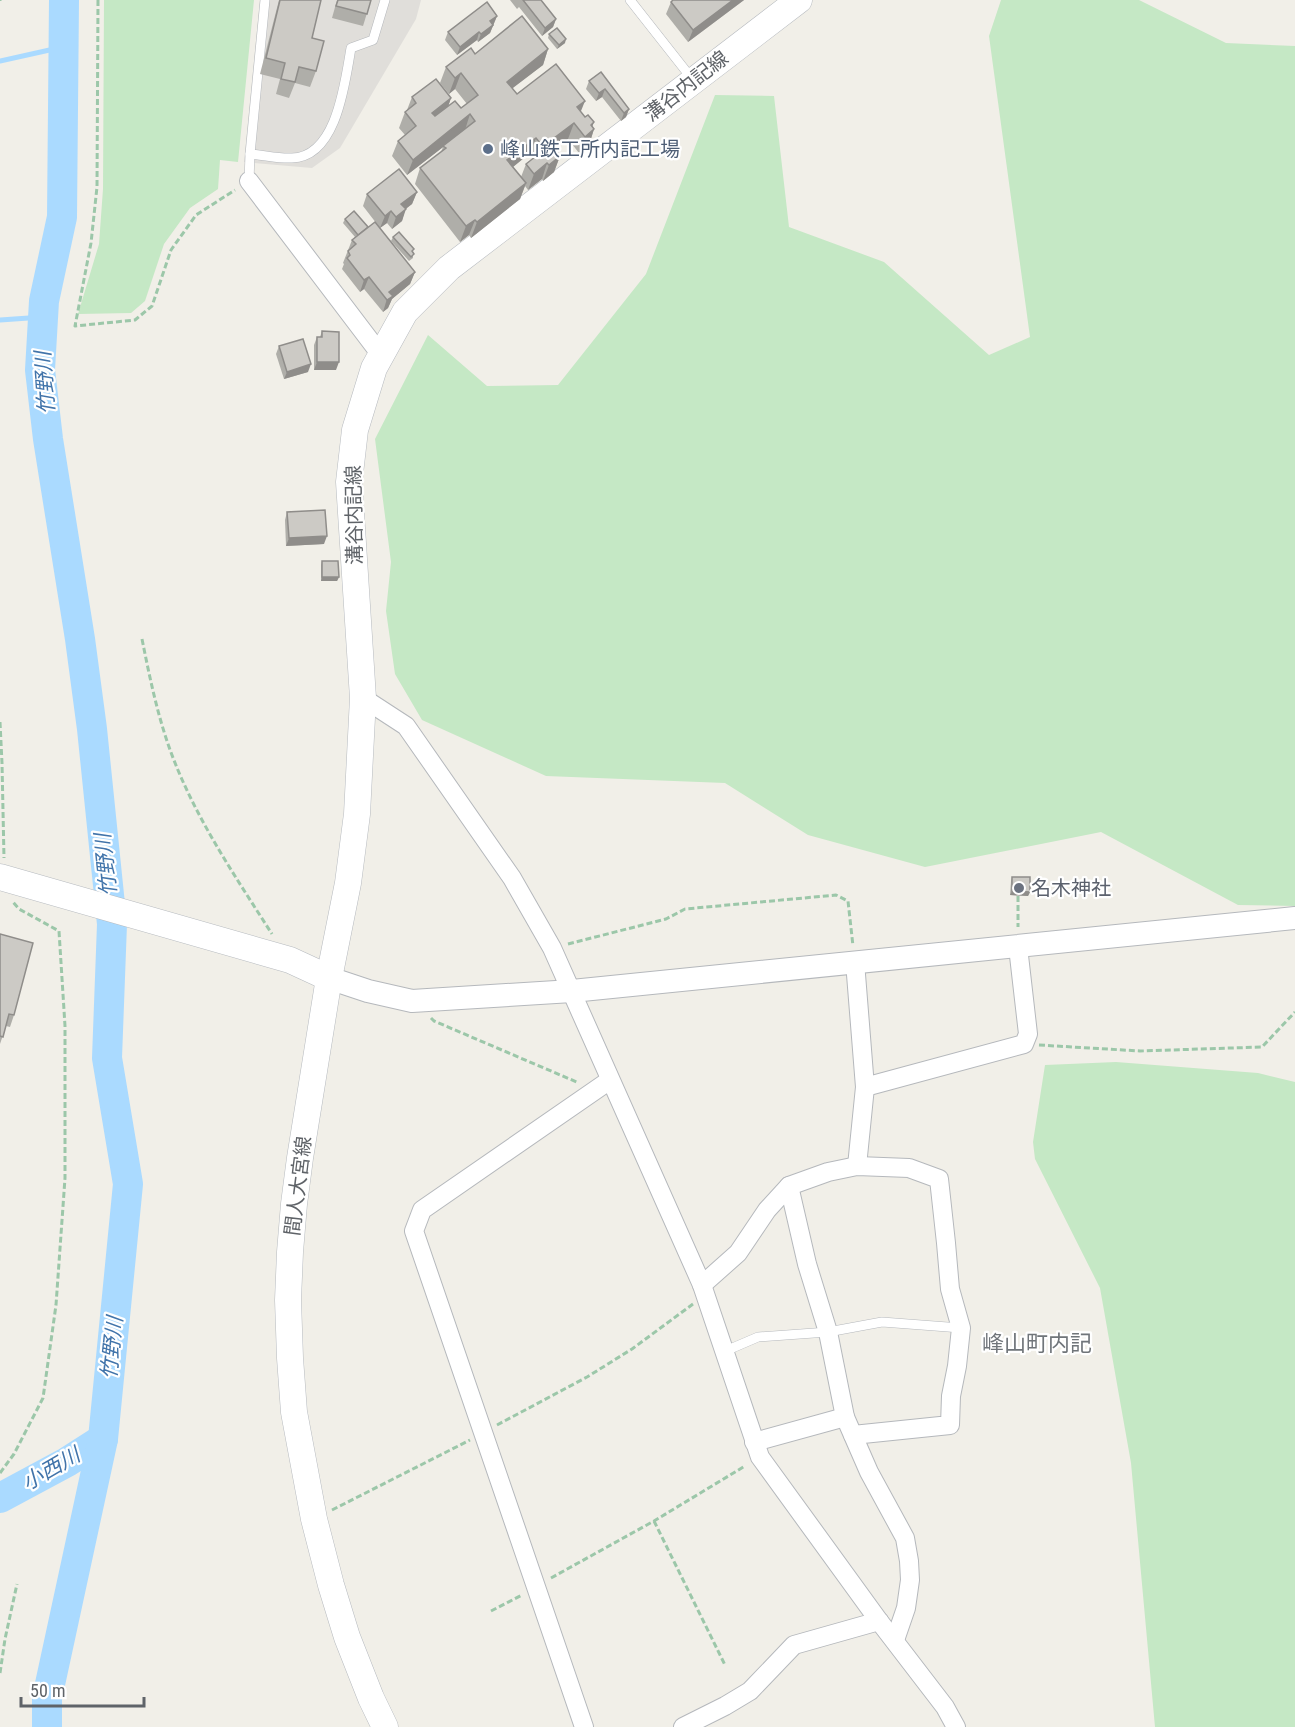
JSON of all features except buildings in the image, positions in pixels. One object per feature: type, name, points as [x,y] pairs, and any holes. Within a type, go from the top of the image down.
[{"type":"main road","name":"溝谷内記線","points":[[329,978],[348,883],[357,814],[363,698],[349,482],[355,430],[374,368],[405,312],[449,268],[799,0]]},
{"type":"main road","points":[[3,878],[290,960],[329,978]]},
{"type":"main road","name":"間人大宮線","points":[[329,978],[294,1203],[288,1300],[294,1412],[314,1520],[331,1585],[347,1637],[385,1727]]},
{"type":"street","points":[[249,181],[381,355]]},
{"type":"street","points":[[363,698],[406,726],[512,878],[552,948],[572,991],[603,1085],[704,1290],[757,1450],[879,1621],[945,1707],[956,1727]]},
{"type":"street","points":[[329,978],[368,991],[412,1001],[572,991],[1295,918]]},
{"type":"street","points":[[865,1087],[1023,1044],[1028,1034],[1018,947]]},
{"type":"street","points":[[855,962],[865,1087],[858,1166]]},
{"type":"street","points":[[584,1727],[414,1231],[422,1210],[603,1085]]},
{"type":"street","points":[[704,1290],[738,1253],[767,1210],[789,1186],[828,1172],[858,1166],[909,1168],[939,1179],[950,1289],[961,1328],[951,1396],[950,1425],[854,1435]]},
{"type":"street","points":[[789,1186],[807,1264],[828,1332],[845,1417],[869,1472],[904,1538],[910,1580],[906,1608],[895,1640]]},
{"type":"street","points":[[757,1450],[845,1417]]},
{"type":"street","points":[[683,1727],[750,1691],[794,1645],[879,1621]]},
{"type":"lane","points":[[249,181],[265,0]]},
{"type":"lane","points":[[250,154],[294,158],[313,152],[325,141],[334,123],[351,48],[373,40],[385,0]]},
{"type":"lane","points":[[630,0],[693,80]]},
{"type":"lane","points":[[723,1352],[758,1337],[828,1332],[882,1322],[961,1328]]},
{"type":"path","points":[[98,0],[97,188],[91,243],[75,326],[135,320],[152,306],[171,250],[196,215],[249,181]]},
{"type":"path","points":[[142,639],[153,696],[165,734],[189,794],[213,839],[290,960]]},
{"type":"path","points":[[0,722],[4,893],[19,909],[59,931],[65,1026],[65,1179],[56,1305],[43,1398],[14,1454],[0,1473]]},
{"type":"path","points":[[552,948],[666,919],[685,909],[836,895],[848,901],[855,962]]},
{"type":"path","points":[[1018,896],[1018,947]]},
{"type":"path","points":[[412,1001],[434,1021],[603,1085]]},
{"type":"path","points":[[1023,1044],[1140,1051],[1262,1047],[1295,1012]]},
{"type":"path","points":[[314,1520],[484,1433],[587,1377],[632,1349],[704,1290]]},
{"type":"path","points":[[492,1611],[654,1521],[757,1450]]},
{"type":"path","points":[[654,1521],[725,1665]]},
{"type":"path","points":[[0,1672],[17,1584]]},
{"type":"shaded area","points":[[260,0],[421,0],[416,19],[340,148],[312,168],[244,162]]},
{"type":"green space","points":[[104,0],[254,0],[238,162],[220,160],[218,189],[190,208],[164,244],[145,301],[131,313],[78,314],[99,244],[103,189]]},
{"type":"green space","points":[[1001,0],[1139,0],[1226,43],[1295,46],[1295,906],[1238,905],[1101,832],[925,867],[808,835],[725,783],[546,776],[422,720],[395,674],[386,611],[391,562],[375,439],[428,335],[487,386],[558,385],[646,274],[715,95],[774,96],[789,227],[884,262],[989,355],[1030,337],[989,36]]},
{"type":"green space","points":[[1116,1062],[1258,1073],[1295,1082],[1295,1727],[1155,1727],[1131,1463],[1100,1288],[1035,1159],[1033,1142],[1045,1065]]},
{"type":"waterway","name":"竹野川","points":[[47,1727],[47,1698],[103,1439],[128,1184],[107,1058],[112,924],[92,729],[48,439],[40,370],[44,301],[62,217],[64,0]]},
{"type":"waterway","points":[[0,61],[63,47]]},
{"type":"waterway","points":[[0,320],[43,317]]},
{"type":"waterway","name":"小西川","points":[[0,1498],[67,1462],[103,1439]]},
{"type":"place","name":"峰山鉄工所内記工場","points":[[488,149]]},
{"type":"place","name":"名木神社","points":[[1019,888]]},
{"type":"district","name":"峰山町内記","points":[[1037,1343]]}]
